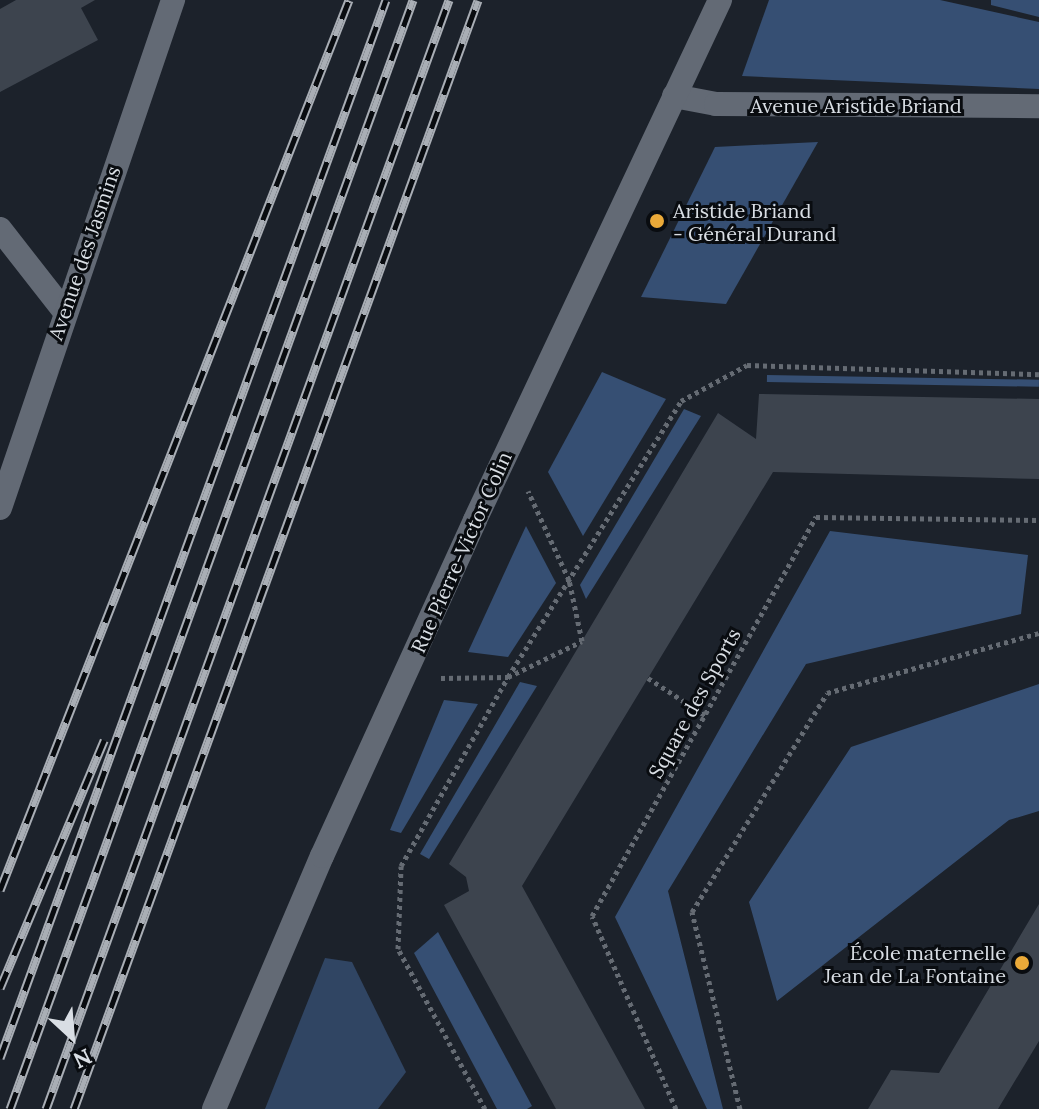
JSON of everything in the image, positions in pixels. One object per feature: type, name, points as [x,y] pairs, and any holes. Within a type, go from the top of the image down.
[{"type":"street","name":"Avenue des Jasmins","points":[[0,508],[64,311],[173,0]]},
{"type":"street","name":"Rue Pierre-Victor Colin","points":[[214,1109],[508,448],[720,0]]},
{"type":"street","name":"Avenue Aristide Briand","points":[[674,96],[716,104],[1039,106]]},
{"type":"street","points":[[0,229],[64,311]]},
{"type":"path","points":[[485,1109],[398,949],[401,866],[508,677],[681,401],[747,365],[1039,374]]},
{"type":"path","points":[[404,678],[508,677],[582,641],[569,580],[508,448]]},
{"type":"path","name":"Square des Sports","points":[[676,1109],[592,916],[816,517],[1039,520]]},
{"type":"path","points":[[740,1109],[692,912],[827,693],[1039,633]]},
{"type":"path","points":[[648,678],[705,715]]},
{"type":"shaded area","points":[[769,0],[940,0],[1039,22],[1039,89],[742,76]]},
{"type":"shaded area","points":[[991,0],[1039,0],[1039,17],[991,5]]},
{"type":"shaded area","points":[[818,142],[726,304],[641,297],[715,147]]},
{"type":"shaded area","points":[[602,372],[666,399],[583,536],[548,472]]},
{"type":"shaded area","points":[[767,375],[1039,380],[1039,387],[767,382]]},
{"type":"shaded area","points":[[684,409],[701,416],[586,599],[580,585]]},
{"type":"shaded area","points":[[526,526],[556,583],[508,657],[468,652]]},
{"type":"shaded area","points":[[830,531],[1028,555],[1021,614],[806,664],[668,891],[723,1109],[707,1109],[615,917]]},
{"type":"shaded area","points":[[520,682],[537,686],[429,859],[420,854]]},
{"type":"shaded area","points":[[1039,684],[1039,811],[1009,820],[777,1001],[749,902],[851,747]]},
{"type":"shaded area","points":[[444,700],[478,704],[401,833],[390,830]]},
{"type":"shaded area","points":[[438,932],[532,1106],[527,1109],[497,1109],[414,953]]},
{"type":"shaded area","points":[[325,958],[352,962],[406,1072],[378,1109],[265,1109]]},
{"type":"building","points":[[16,0],[95,0],[81,8],[98,40],[0,92],[0,9]]},
{"type":"building","points":[[759,394],[1039,399],[1039,479],[773,472],[522,886],[645,1109],[556,1109],[444,905],[469,891],[466,877],[449,864],[718,413],[756,439]]},
{"type":"building","name":"École maternelle Jean de La Fontaine","points":[[1039,904],[1039,1041],[998,1109],[868,1109],[891,1070],[939,1073]]},
{"type":"railway","points":[[0,890],[349,0]]},
{"type":"railway","points":[[0,1058],[386,0]]},
{"type":"railway","points":[[10,1109],[413,0]]},
{"type":"railway","points":[[46,1109],[449,0]]},
{"type":"railway","points":[[74,1109],[478,0]]},
{"type":"railway","points":[[0,988],[104,740]]},
{"type":"place","name":"Aristide Briand - Général Durand","points":[[657,221]]},
{"type":"place","name":"École maternelle Jean de La Fontaine","points":[[1022,963]]}]
